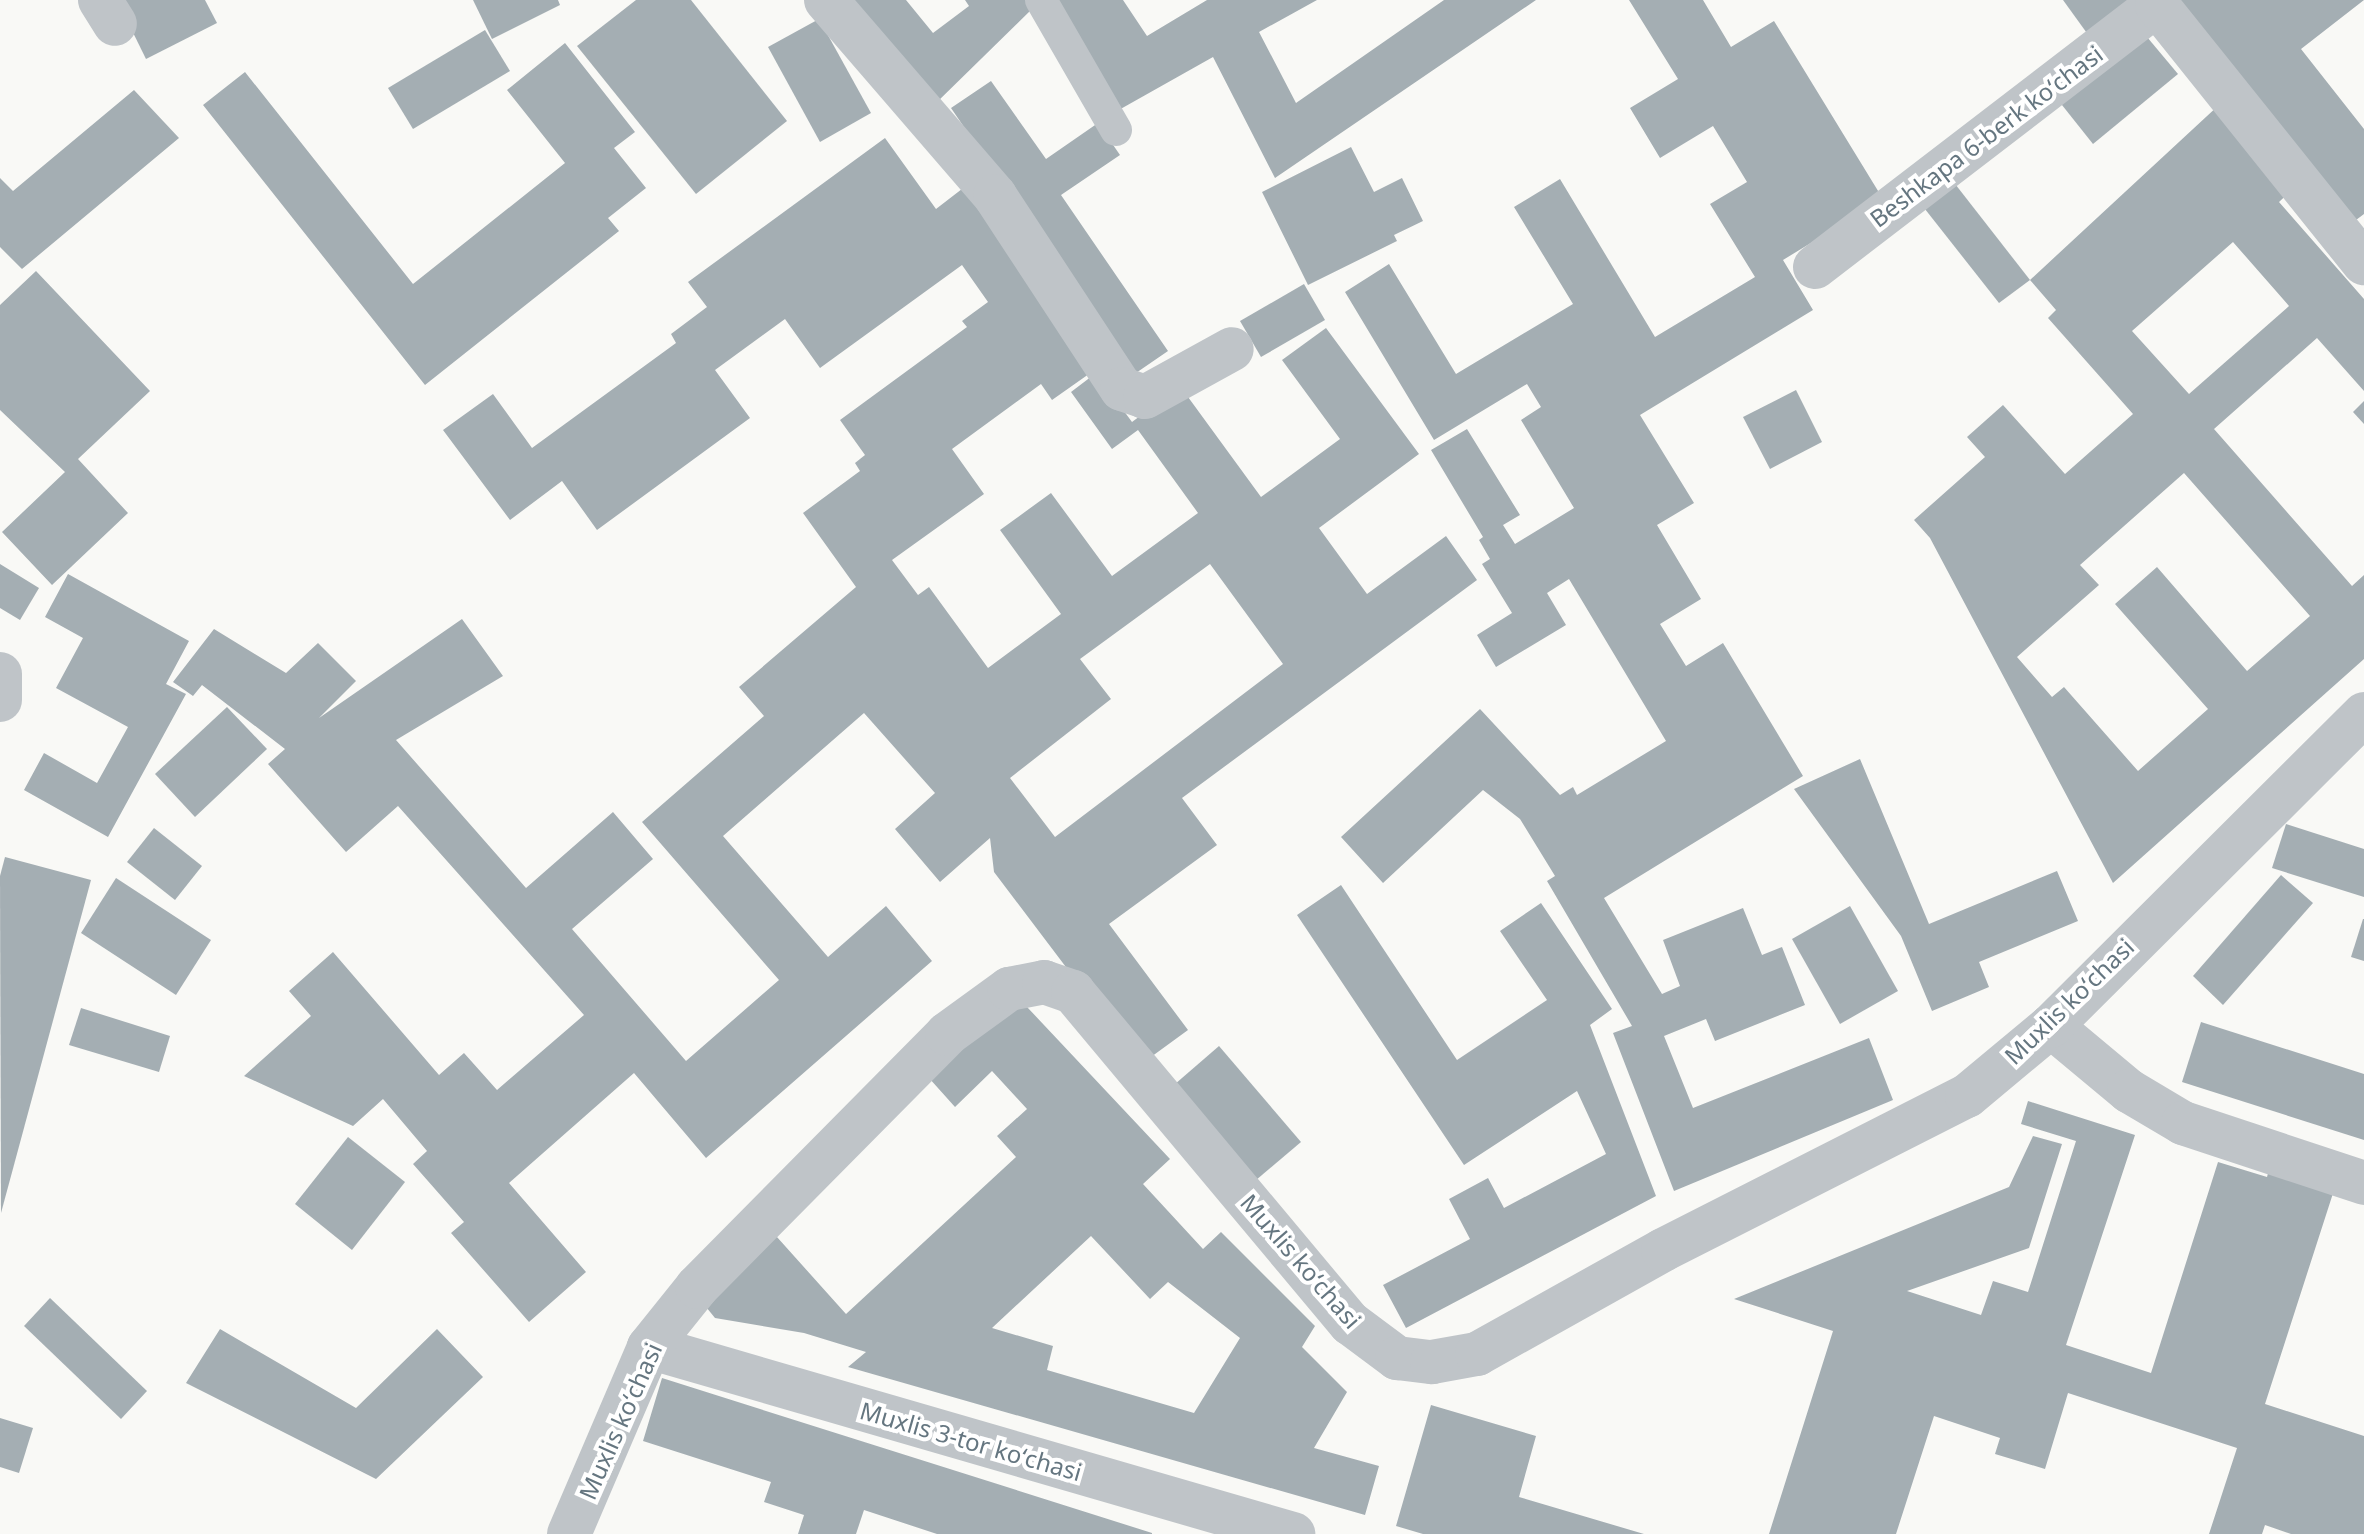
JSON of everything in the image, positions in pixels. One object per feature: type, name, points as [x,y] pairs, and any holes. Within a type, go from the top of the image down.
[{"type":"street","points":[[826,0],[995,196],[1122,389],[1145,397],[1232,349]]},
{"type":"street","name":"Beshkapa 6-berk koʻchasi","points":[[1815,267],[2156,3],[2364,263]]},
{"type":"street","points":[[0,674],[0,700]]},
{"type":"street","name":"Muxlis koʻchasi","points":[[569,1534],[649,1347],[697,1287],[947,1034],[1009,989],[1044,982],[1073,992],[1350,1323],[1397,1358],[1432,1362],[1477,1354],[1663,1250],[1967,1096],[2051,1026],[2364,714]]},
{"type":"street","points":[[2051,1026],[2129,1091],[2183,1123],[2364,1183]]},
{"type":"street","name":"Muxlis 3-tor koʻchasi","points":[[649,1347],[1293,1534]]},
{"type":"lane","points":[[1041,0],[1116,130]]},
{"type":"building","points":[[117,0],[205,0],[217,23],[146,59]]},
{"type":"building","points":[[473,0],[558,0],[560,5],[492,39]]},
{"type":"building","points":[[636,0],[691,0],[787,121],[696,194],[577,46]]},
{"type":"building","points":[[844,0],[906,0],[933,33],[969,6],[965,0],[1028,0],[1033,8],[934,105]]},
{"type":"building","points":[[1049,0],[1123,0],[1147,36],[1207,0],[1317,0],[1259,32],[1296,103],[1444,0],[1536,0],[1275,178],[1213,57],[1117,111]]},
{"type":"building","points":[[1629,0],[1703,0],[1731,47],[1774,21],[1883,199],[1783,260],[1813,310],[1640,415],[1694,503],[1657,525],[1701,599],[1660,624],[1686,666],[1723,643],[1803,776],[1604,898],[1662,994],[1680,986],[1663,940],[1743,908],[1762,955],[1782,947],[1805,1005],[1715,1041],[1706,1019],[1664,1036],[1693,1108],[1869,1038],[1893,1100],[1674,1191],[1613,1033],[1632,1026],[1547,881],[1555,876],[1520,819],[1483,790],[1383,883],[1341,837],[1480,709],[1560,795],[1573,787],[1577,795],[1666,741],[1569,579],[1547,593],[1566,625],[1496,667],[1477,635],[1512,613],[1482,564],[1490,559],[1479,540],[1483,537],[1431,450],[1467,429],[1520,515],[1503,525],[1515,544],[1574,508],[1521,420],[1541,407],[1527,384],[1434,440],[1345,292],[1389,264],[1456,374],[1573,304],[1514,207],[1560,179],[1655,337],[1755,277],[1710,204],[1747,182],[1713,126],[1660,158],[1630,108],[1678,79]]},
{"type":"building","points":[[2063,0],[2142,0],[2089,36]]},
{"type":"building","points":[[2177,0],[2364,0],[2301,49],[2364,129],[2364,214],[2352,223]]},
{"type":"building","points":[[819,19],[871,113],[820,142],[768,47]]},
{"type":"building","points":[[485,30],[510,71],[413,129],[388,88]]},
{"type":"building","points":[[2142,31],[2178,74],[2093,144],[2058,100]]},
{"type":"building","points":[[565,43],[635,132],[614,148],[646,188],[608,218],[619,231],[425,385],[203,105],[245,72],[413,284],[565,163],[507,90]]},
{"type":"building","points":[[991,81],[1046,159],[1098,123],[1120,155],[1061,195],[1168,351],[1133,375],[951,108]]},
{"type":"building","points":[[134,90],[179,138],[22,269],[0,247],[0,178],[13,191]]},
{"type":"building","points":[[2220,104],[2294,188],[2279,202],[2364,299],[2364,391],[2317,338],[2214,429],[2352,586],[2364,575],[2364,659],[2113,883],[1930,538],[1914,520],[1985,457],[1967,437],[2003,405],[2065,474],[2133,414],[2048,318],[2056,310],[2030,280]],"holes":[[[2233,242],[2289,306],[2189,394],[2132,331]],[[2184,473],[2310,616],[2247,671],[2157,567],[2115,604],[2208,709],[2138,771],[2064,687],[2052,697],[2017,657],[2099,585],[2080,565]]]},
{"type":"building","points":[[885,138],[936,209],[971,182],[1096,369],[1052,400],[1041,384],[952,449],[984,494],[892,560],[918,595],[929,587],[988,668],[1061,614],[1000,530],[1051,493],[1112,576],[1198,513],[1138,430],[1112,449],[1071,392],[1096,373],[1132,422],[1180,386],[1261,497],[1340,439],[1282,360],[1326,328],[1419,454],[1319,528],[1367,594],[1446,536],[1477,580],[1182,798],[1217,845],[1109,924],[1188,1030],[1140,1065],[994,872],[990,838],[940,882],[895,829],[935,793],[864,713],[723,836],[828,957],[886,906],[932,961],[706,1158],[634,1073],[509,1183],[586,1272],[529,1322],[451,1233],[464,1222],[413,1164],[427,1151],[383,1099],[353,1126],[244,1076],[311,1016],[289,991],[333,952],[439,1075],[464,1053],[497,1090],[584,1015],[398,806],[346,852],[268,764],[285,749],[202,685],[193,696],[173,682],[214,629],[286,673],[318,643],[356,681],[319,718],[462,619],[503,676],[396,740],[526,888],[613,812],[653,859],[572,929],[686,1061],[779,980],[642,822],[764,716],[739,687],[856,587],[803,513],[860,471],[855,463],[865,455],[840,420],[967,327],[962,321],[988,302],[962,265],[820,368],[785,319],[715,370],[750,418],[597,530],[562,481],[510,520],[443,430],[493,394],[532,448],[676,343],[671,334],[707,307],[688,282]],"holes":[[[1210,564],[1283,664],[1055,837],[1010,778],[1111,699],[1080,659]]]},
{"type":"building","points":[[1351,147],[1374,192],[1402,178],[1423,221],[1394,235],[1397,241],[1308,285],[1262,192]]},
{"type":"building","points":[[1952,180],[2030,280],[1999,303],[1921,204]]},
{"type":"building","points":[[36,271],[150,391],[78,459],[128,513],[52,585],[2,532],[65,472],[0,410],[0,305]]},
{"type":"building","points":[[1304,284],[1325,320],[1261,357],[1240,321]]},
{"type":"building","points":[[1796,390],[1822,442],[1770,469],[1743,417]]},
{"type":"building","points":[[2364,401],[2364,424],[2353,412]]},
{"type":"building","points":[[0,564],[39,588],[20,620],[0,608]]},
{"type":"building","points":[[68,574],[189,641],[166,684],[186,694],[108,837],[24,790],[44,753],[97,783],[128,727],[56,688],[83,638],[45,617]]},
{"type":"building","points":[[227,707],[267,749],[195,817],[155,774]]},
{"type":"building","points":[[1860,759],[1929,924],[2057,871],[2078,921],[1979,962],[1989,987],[1932,1011],[1901,936],[1794,789]]},
{"type":"building","points":[[2286,824],[2364,849],[2364,897],[2272,868]]},
{"type":"building","points":[[154,828],[202,866],[175,900],[127,862]]},
{"type":"building","points":[[5,857],[91,880],[1,1213],[0,876]]},
{"type":"building","points":[[2281,875],[2313,903],[2223,1005],[2193,976]]},
{"type":"building","points":[[116,878],[211,940],[176,995],[81,933]]},
{"type":"building","points":[[1341,885],[1457,1060],[1547,1000],[1500,931],[1541,903],[1612,1009],[1590,1025],[1656,1196],[1406,1328],[1383,1285],[1470,1239],[1449,1199],[1488,1178],[1504,1208],[1606,1154],[1577,1091],[1464,1165],[1297,915]]},
{"type":"building","points":[[1850,906],[1898,991],[1840,1024],[1792,939]]},
{"type":"building","points":[[2364,919],[2364,961],[2351,957]]},
{"type":"building","points":[[1012,991],[1170,1159],[1143,1184],[1203,1249],[1221,1232],[1315,1326],[1302,1347],[1347,1392],[1314,1448],[1379,1466],[1365,1515],[848,1367],[866,1352],[804,1333],[715,1318],[702,1302],[768,1227],[846,1314],[1016,1157],[997,1136],[1027,1109],[992,1071],[955,1107],[929,1078]],"holes":[[[1091,1236],[1150,1299],[1168,1282],[1240,1338],[1194,1413],[1047,1370],[1053,1346],[992,1328]]]},
{"type":"building","points":[[81,1008],[170,1036],[159,1072],[69,1045]]},
{"type":"building","points":[[2201,1022],[2364,1074],[2364,1140],[2182,1082]]},
{"type":"building","points":[[1219,1046],[1301,1142],[1249,1186],[1167,1091]]},
{"type":"building","points":[[2028,1101],[2135,1135],[2066,1345],[2151,1373],[2218,1162],[2267,1177],[2271,1162],[2336,1184],[2265,1404],[2364,1436],[2364,1534],[2291,1534],[2265,1525],[2262,1534],[2209,1534],[2237,1448],[2068,1393],[2045,1469],[1995,1454],[2000,1438],[1934,1416],[1896,1534],[1769,1534],[1833,1331],[1734,1299],[2009,1187],[2033,1136],[2062,1144],[2029,1248],[1907,1291],[1981,1315],[1993,1281],[2028,1292],[2076,1141],[2021,1124]]},
{"type":"building","points":[[348,1137],[405,1182],[352,1250],[295,1204]]},
{"type":"building","points":[[50,1298],[147,1391],[121,1419],[24,1326]]},
{"type":"building","points":[[220,1329],[356,1408],[437,1329],[483,1377],[376,1479],[186,1383]]},
{"type":"building","points":[[662,1378],[1152,1534],[937,1534],[864,1510],[856,1534],[798,1534],[804,1515],[764,1502],[771,1482],[643,1441]]},
{"type":"building","points":[[1431,1405],[1536,1436],[1519,1497],[1644,1534],[1423,1534],[1396,1526]]},
{"type":"building","points":[[0,1418],[33,1428],[19,1473],[0,1467]]}]
